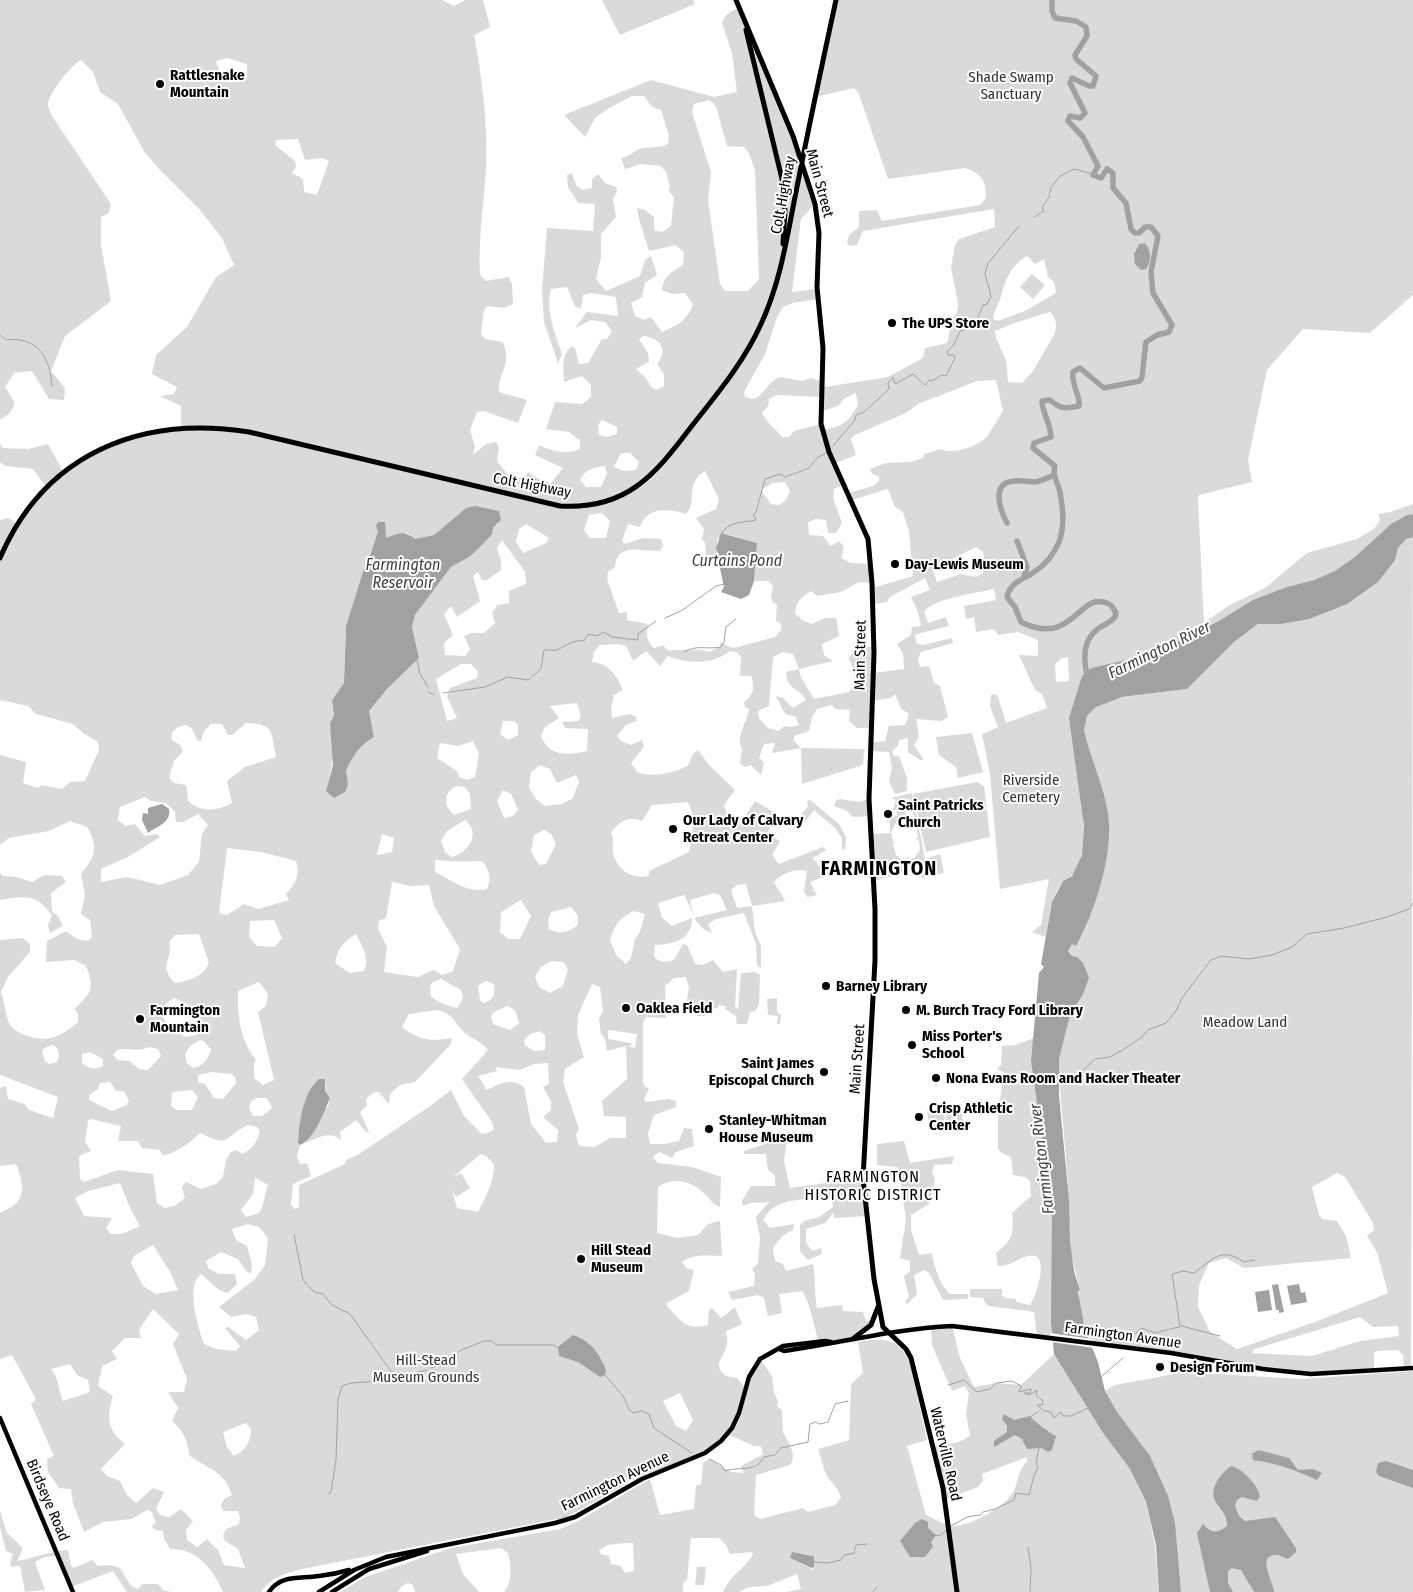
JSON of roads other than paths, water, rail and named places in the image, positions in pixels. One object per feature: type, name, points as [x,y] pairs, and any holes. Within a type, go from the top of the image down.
[{"type":"highway","name":"Main Street","points":[[736,0],[790,127],[812,191],[819,234],[817,287],[823,348],[821,424],[829,452],[868,539],[872,583],[874,653],[869,799],[875,950],[863,1178],[878,1307],[887,1332]]},
{"type":"highway","name":"Colt Highway","points":[[0,558],[18,524],[32,505],[52,484],[74,466],[93,453],[124,439],[152,431],[181,427],[214,427],[250,432],[548,504],[582,507],[610,501],[641,485],[670,456],[742,359],[761,324],[774,292],[783,257],[836,0]]},
{"type":"highway","points":[[739,8],[783,187],[784,228],[774,292]]},
{"type":"highway","points":[[854,1338],[871,1325],[878,1307]]},
{"type":"highway","name":"Waterville Road","points":[[887,1332],[906,1349],[911,1358],[943,1488],[957,1592]]},
{"type":"main road","name":"Farmington Avenue","points":[[319,1592],[360,1566],[392,1556],[555,1523],[575,1517],[642,1479],[705,1453],[721,1441],[736,1422],[749,1377],[755,1364],[768,1353],[783,1346],[831,1342],[887,1332],[952,1326],[1042,1336],[1311,1374],[1413,1368]]},
{"type":"main road","name":"Birdseye Road","points":[[0,1418],[73,1592]]},
{"type":"main road","name":"Farmington Avenue","points":[[332,1592],[369,1569],[433,1548]]},
{"type":"main road","points":[[269,1592],[275,1585],[286,1579],[323,1576],[360,1566]]},
{"type":"water","points":[[1145,243],[1149,249],[1150,259],[1146,269],[1141,270],[1135,264],[1134,254],[1139,244]]},
{"type":"water","name":"Farmington Reservoir","points":[[475,506],[499,511],[501,520],[480,547],[469,557],[451,567],[415,615],[412,627],[419,658],[387,689],[369,711],[374,737],[361,747],[354,756],[346,770],[348,784],[345,792],[334,798],[326,791],[333,765],[330,723],[334,716],[332,700],[344,683],[346,626],[378,531],[376,526],[378,522],[385,522],[386,538],[404,533],[415,539],[434,535],[466,508]]},
{"type":"water","points":[[1413,514],[1413,537],[1406,539],[1398,548],[1395,560],[1378,582],[1347,604],[1309,619],[1280,624],[1258,624],[1234,642],[1187,689],[1122,697],[1096,707],[1087,716],[1084,730],[1106,804],[1109,830],[1106,864],[1096,899],[1076,946],[1072,944],[1068,951],[1083,963],[1089,978],[1083,994],[1070,1015],[1059,1059],[1059,1095],[1069,1200],[1070,1242],[1074,1271],[1080,1290],[1078,1292],[1085,1330],[1098,1362],[1105,1391],[1117,1412],[1150,1456],[1168,1496],[1175,1523],[1181,1592],[1159,1592],[1156,1545],[1146,1502],[1130,1469],[1103,1433],[1054,1354],[1051,1322],[1052,1210],[1031,1061],[1039,973],[1044,967],[1041,964],[1052,902],[1063,881],[1072,876],[1082,855],[1084,826],[1069,718],[1082,676],[1092,668],[1142,656],[1175,643],[1219,621],[1253,600],[1335,571],[1356,556],[1391,524],[1407,515]]},
{"type":"water","name":"Curtains Pond","points":[[721,533],[757,543],[754,581],[749,595],[741,599],[721,592],[724,587],[720,568],[713,564],[719,556],[716,548]]},
{"type":"water","points":[[162,804],[169,809],[168,818],[148,833],[142,820],[143,813],[148,814],[148,808]]},
{"type":"water","points":[[319,1079],[325,1079],[325,1091],[330,1098],[314,1131],[300,1145],[298,1143],[303,1108],[309,1092]]},
{"type":"water","points":[[1278,1284],[1284,1312],[1279,1313],[1279,1310],[1276,1310],[1272,1285]]},
{"type":"water","points":[[1299,1284],[1301,1293],[1305,1292],[1307,1302],[1291,1305],[1287,1286]]},
{"type":"water","points":[[1269,1290],[1272,1310],[1258,1312],[1255,1292]]},
{"type":"water","points":[[573,1335],[594,1348],[606,1370],[605,1375],[600,1377],[578,1362],[559,1356],[558,1347]]},
{"type":"water","points":[[1004,1414],[1014,1420],[1030,1416],[1034,1421],[1056,1436],[1052,1450],[1048,1452],[1042,1448],[1027,1449],[1022,1439],[1015,1435],[994,1447],[994,1441],[1007,1432],[1007,1426],[1002,1419]]},
{"type":"water","points":[[1258,1450],[1289,1458],[1298,1470],[1313,1469],[1322,1473],[1317,1480],[1285,1467],[1253,1460],[1252,1454]]},
{"type":"water","points":[[1386,1461],[1413,1470],[1413,1488],[1379,1476],[1376,1472],[1378,1463]]},
{"type":"water","points":[[1231,1466],[1240,1470],[1249,1478],[1259,1492],[1260,1497],[1257,1501],[1242,1497],[1237,1500],[1235,1506],[1239,1516],[1245,1521],[1275,1517],[1296,1548],[1296,1552],[1288,1559],[1277,1555],[1267,1559],[1267,1570],[1274,1592],[1254,1592],[1241,1570],[1232,1568],[1228,1571],[1228,1583],[1233,1592],[1210,1592],[1197,1533],[1203,1524],[1212,1531],[1221,1530],[1227,1526],[1223,1512],[1214,1499],[1213,1493],[1219,1478]]},
{"type":"water","points":[[922,1519],[928,1522],[928,1528],[936,1535],[931,1542],[933,1547],[925,1557],[910,1557],[900,1541],[915,1523]]},
{"type":"water","points":[[792,1552],[814,1556],[814,1567],[811,1568],[790,1558]]},
{"type":"waterway","points":[[1052,0],[1052,11],[1055,18],[1076,21],[1086,27],[1087,36],[1075,55],[1076,59],[1096,76],[1093,86],[1072,78],[1070,83],[1085,113],[1080,118],[1070,116],[1068,121],[1083,137],[1098,166],[1093,175],[1101,178],[1107,169],[1113,173],[1113,188],[1126,203],[1131,229],[1135,233],[1139,233],[1145,227],[1151,227],[1158,236],[1151,272],[1153,293],[1172,325],[1169,332],[1157,335],[1146,342],[1140,381],[1104,388],[1080,368],[1073,372],[1079,406],[1063,408],[1050,400],[1042,401],[1051,437],[1034,443],[1033,448],[1055,466],[1055,476],[1062,504],[1061,536],[1049,559],[1030,575],[1014,585],[1007,597],[1015,607],[1021,622],[1039,628],[1053,628],[1065,623],[1091,603],[1100,601],[1111,605],[1116,613],[1115,617],[1093,633],[1087,644],[1085,664],[1088,678]]},
{"type":"waterway","points":[[1034,217],[1044,211],[1042,208],[1049,197],[1051,187],[1060,176],[1074,169],[1093,174]]},
{"type":"waterway","points":[[833,446],[855,420],[856,415],[864,412],[889,389],[888,383],[893,377],[895,384],[913,374],[925,385],[929,380],[932,381],[942,375],[946,376],[955,358],[954,355],[948,355],[947,352],[954,344],[960,331],[974,327],[983,305],[987,304],[991,296],[985,274],[988,263],[1019,226]]},
{"type":"waterway","points":[[0,335],[6,340],[17,340],[34,345],[45,358],[52,386]]},
{"type":"waterway","points":[[722,533],[732,524],[755,520],[756,518],[753,515],[756,512],[765,479],[780,474],[785,477],[809,468],[817,458],[826,453]]},
{"type":"waterway","points":[[1007,523],[999,498],[1002,486],[1015,481],[1038,482],[1054,475]]},
{"type":"waterway","points":[[1017,541],[1027,567],[1024,577]]},
{"type":"waterway","points":[[665,618],[681,611],[716,586],[724,584]]},
{"type":"waterway","points":[[684,652],[693,648],[721,647],[724,642],[726,627],[736,619]]},
{"type":"waterway","points":[[443,693],[485,687],[508,677],[528,680],[541,669],[544,650],[557,650],[572,642],[585,640],[588,634],[597,636],[603,632],[612,637],[638,640],[638,634],[656,621]]},
{"type":"waterway","points":[[417,660],[420,674],[428,687]]},
{"type":"waterway","points":[[428,691],[434,694]]},
{"type":"waterway","points":[[1059,1082],[1080,1073],[1095,1059],[1110,1057],[1121,1051],[1142,1037],[1148,1030],[1166,1023],[1176,1011],[1182,998],[1211,960],[1221,956],[1249,959],[1272,955],[1292,947],[1307,934],[1344,928],[1387,917],[1409,909],[1413,903]]},
{"type":"waterway","points":[[294,1234],[303,1280],[314,1292],[323,1294],[332,1305],[350,1314],[393,1374]]},
{"type":"waterway","points":[[1180,1326],[1172,1274],[1183,1271],[1194,1273],[1212,1259],[1223,1255],[1236,1257],[1244,1262],[1255,1260]]},
{"type":"waterway","points":[[1135,1334],[1142,1328],[1155,1333],[1182,1326],[1220,1336]]},
{"type":"waterway","points":[[431,1368],[450,1361],[459,1351],[484,1341],[492,1341],[496,1345],[553,1345],[557,1347]]},
{"type":"waterway","points":[[1101,1377],[1123,1358]]},
{"type":"waterway","points":[[328,1494],[331,1492],[336,1460],[338,1400],[342,1386],[387,1380],[393,1378],[394,1375],[398,1377],[427,1370]]},
{"type":"waterway","points":[[605,1375],[623,1396],[633,1413],[642,1411],[649,1414],[654,1428],[692,1453]]},
{"type":"waterway","points":[[948,1385],[964,1380],[977,1392],[990,1389],[996,1383],[1012,1381],[1021,1386],[1019,1392],[1031,1389],[1030,1393],[1024,1393],[1029,1395],[1037,1390],[1036,1395],[1043,1401],[1042,1405],[1037,1405],[1044,1411],[1051,1412],[1054,1418],[1061,1412],[1063,1416],[1071,1416],[1088,1408]]},
{"type":"waterway","points":[[709,1459],[721,1465],[725,1471],[757,1465],[764,1457],[775,1455],[781,1448],[808,1442],[810,1424],[828,1422],[835,1404],[848,1401]]},
{"type":"waterway","points":[[1030,1417],[1038,1412]]},
{"type":"waterway","points":[[951,1526],[967,1517],[980,1515],[983,1512],[995,1509],[1014,1500],[1016,1493],[1029,1495],[1038,1467],[1036,1462],[1039,1449]]},
{"type":"waterway","points":[[934,1536],[941,1535],[946,1530]]},
{"type":"waterway","points":[[814,1562],[828,1563],[841,1560],[844,1555],[854,1553],[856,1545],[867,1544]]},
{"type":"waterway","points":[[1028,1547],[1031,1567],[1030,1592]]},
{"type":"waterway","points":[[873,1592],[877,1587]]},
{"type":"place","name":"Rattlesnake Mountain","points":[[160,84]]},
{"type":"place","name":"The UPS Store","points":[[892,323]]},
{"type":"place","name":"Day-Lewis Museum","points":[[895,564]]},
{"type":"place","name":"Saint Patricks Church","points":[[888,814]]},
{"type":"place","name":"Our Lady of Calvary Retreat Center","points":[[673,829]]},
{"type":"place","name":"Barney Library","points":[[826,986]]},
{"type":"place","name":"Oaklea Field","points":[[626,1008]]},
{"type":"place","name":"M. Burch Tracy Ford Library","points":[[906,1010]]},
{"type":"place","name":"Farmington Mountain","points":[[140,1019]]},
{"type":"place","name":"Miss Porter's School","points":[[912,1045]]},
{"type":"place","name":"Saint James Episcopal Church","points":[[824,1072]]},
{"type":"place","name":"Nona Evans Room and Hacker Theater","points":[[936,1078]]},
{"type":"place","name":"Crisp Athletic Center","points":[[919,1117]]},
{"type":"place","name":"Stanley-Whitman House Museum","points":[[709,1129]]},
{"type":"place","name":"Hill Stead Museum","points":[[581,1259]]},
{"type":"place","name":"Design Forum","points":[[1160,1367]]},
{"type":"district","name":"FARMINGTON","points":[[879,868]]},
{"type":"district","name":"FARMINGTON HISTORIC DISTRICT","points":[[873,1185]]},
{"type":"park label","name":"Shade Swamp Sanctuary","points":[[1011,86]]},
{"type":"park label","name":"Riverside Cemetery","points":[[1031,788]]},
{"type":"park label","name":"Meadow Land","points":[[1245,1022]]},
{"type":"park label","name":"Hill-Stead Museum Grounds","points":[[426,1368]]},
{"type":"water label","name":"Farmington River","points":[[1159,649]]},
{"type":"water label","name":"Farmington River","points":[[1041,1159]]}]
